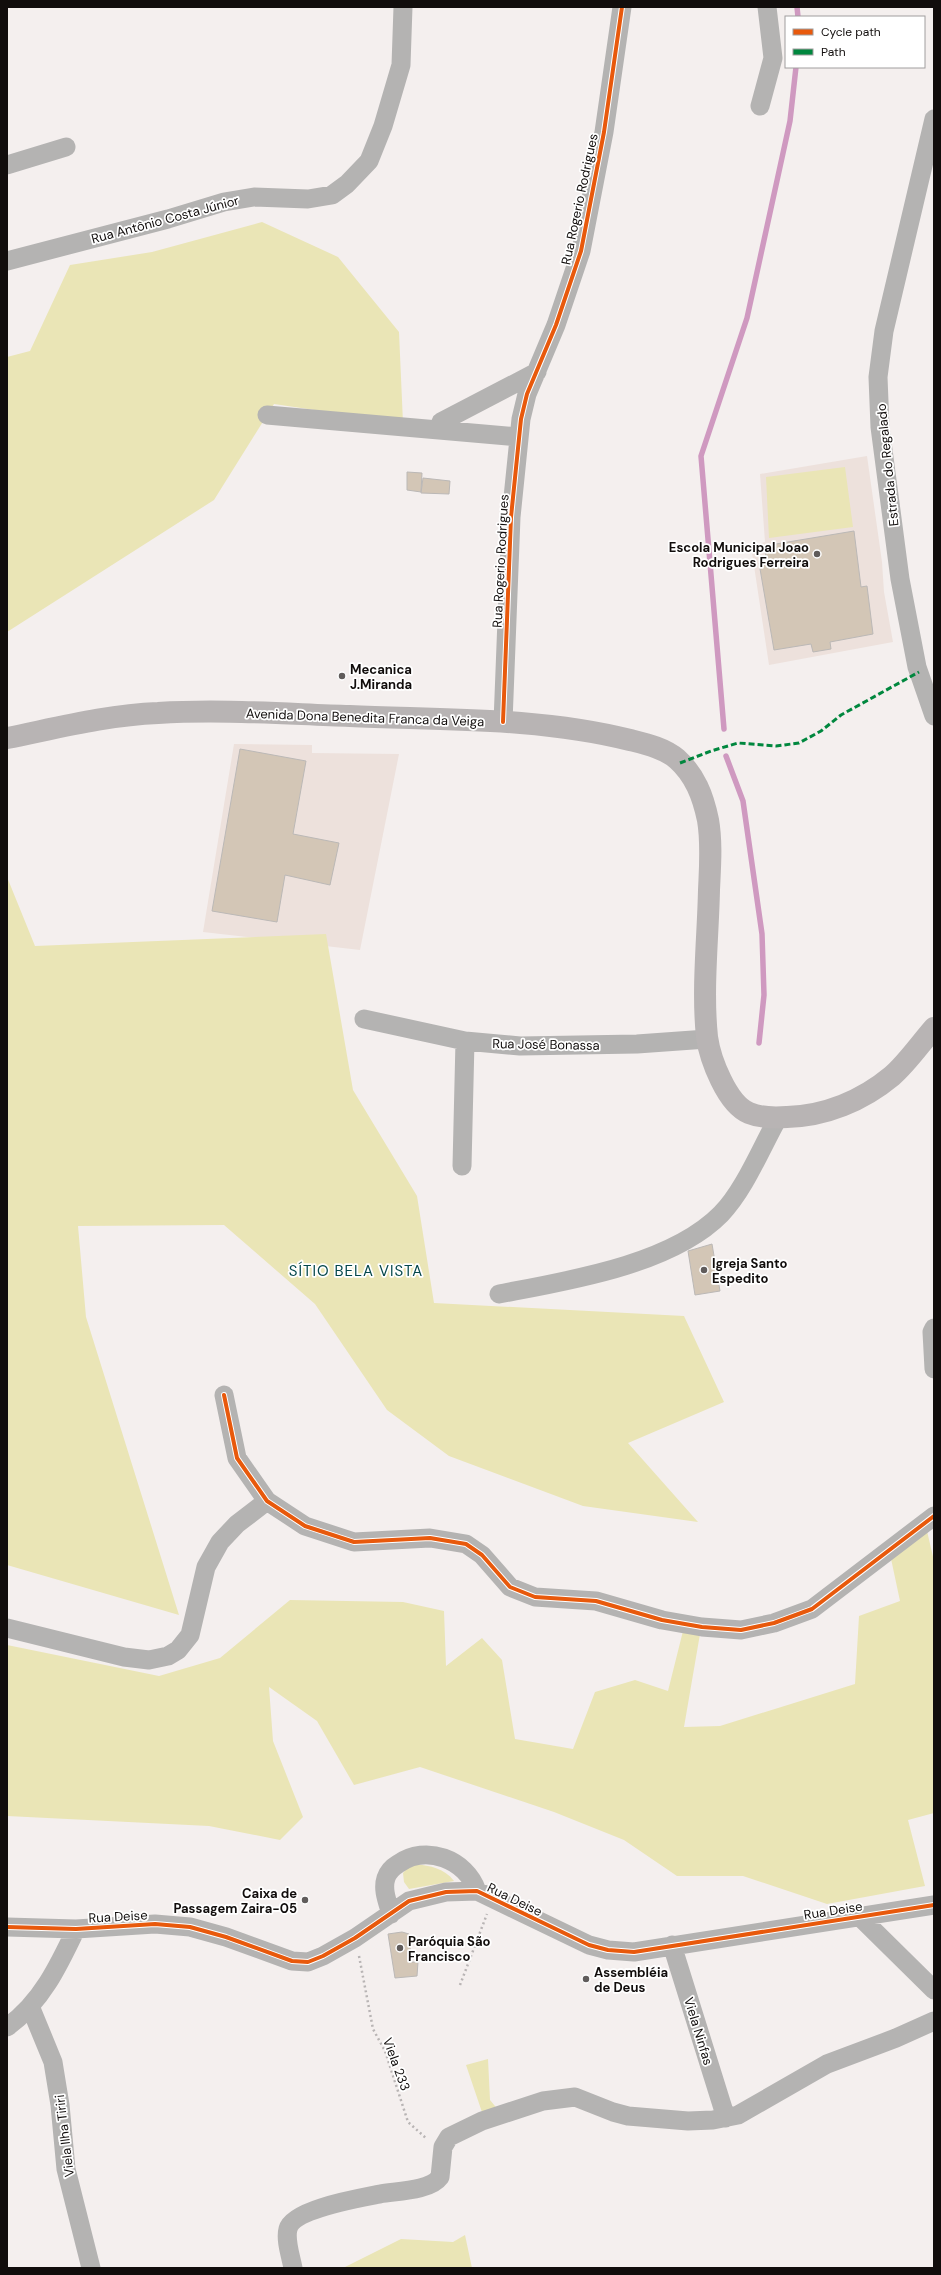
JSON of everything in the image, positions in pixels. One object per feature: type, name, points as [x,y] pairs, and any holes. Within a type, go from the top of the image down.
[{"type":"main road","name":"Avenida Dona Benedita Franca da Veiga","points":[[7,738],[112,717],[157,713],[211,712],[502,722],[602,733],[655,747],[675,757],[694,777],[701,793],[708,822],[707,1040],[718,1075],[732,1099],[747,1113],[778,1118],[810,1116],[865,1095],[893,1075],[934,1028]]},
{"type":"street","name":"Rua Antônio Costa Júnior","points":[[7,261],[168,219],[224,202],[254,197],[308,199],[332,195],[347,184],[369,161],[383,126],[401,65],[403,7]]},
{"type":"street","name":"Rua Rogerio Rodrigues","points":[[502,722],[511,517],[518,437],[527,394],[556,325],[580,250],[604,132],[622,7]]},
{"type":"street","points":[[760,106],[773,58],[767,7]]},
{"type":"street","name":"Estrada do Regalado","points":[[934,119],[884,331],[878,377],[880,427],[900,579],[917,667],[934,716]]},
{"type":"street","points":[[7,165],[66,147]]},
{"type":"street","points":[[441,422],[537,372]]},
{"type":"street","points":[[267,415],[518,437]]},
{"type":"street","name":"Rua José Bonassa","points":[[364,1019],[465,1041],[520,1046],[637,1044],[707,1040]]},
{"type":"street","points":[[462,1166],[465,1041]]},
{"type":"street","points":[[499,1294],[579,1278],[646,1258],[701,1231],[721,1214],[736,1195],[778,1118]]},
{"type":"street","points":[[934,1328],[932,1332],[934,1369]]},
{"type":"street","points":[[224,1395],[237,1458],[267,1501],[305,1526],[354,1542],[430,1538],[466,1544],[482,1555],[510,1587],[535,1597],[596,1601],[662,1620],[702,1627],[741,1630],[774,1623],[812,1609],[934,1516]]},
{"type":"street","points":[[7,1628],[124,1657],[148,1660],[168,1656],[178,1650],[190,1635],[206,1567],[220,1542],[237,1524],[267,1501]]},
{"type":"street","name":"Rua Deise","points":[[391,1914],[384,1889],[386,1878],[392,1868],[404,1860],[420,1855],[434,1855],[458,1865],[485,1895],[562,1933],[608,1950],[634,1952],[934,1905]]},
{"type":"street","name":"Rua Deise","points":[[7,1927],[76,1929],[155,1924],[190,1927],[226,1937],[292,1962],[308,1962],[323,1956],[355,1938],[409,1901],[446,1892],[485,1895]]},
{"type":"street","points":[[859,1916],[934,1990]]},
{"type":"street","points":[[7,2027],[30,2006],[51,1980],[76,1929]]},
{"type":"street","name":"Viela Ninfas","points":[[672,1945],[726,2118]]},
{"type":"street","name":"Viela Ilha Tiriri","points":[[30,2006],[53,2062],[59,2097],[66,2169],[91,2268]]},
{"type":"street","points":[[293,2268],[288,2229],[292,2221],[298,2216],[378,2194],[430,2186],[440,2177],[443,2147],[449,2137],[482,2121],[543,2101],[575,2097],[613,2112],[667,2120],[713,2120],[726,2118],[738,2115],[826,2064],[896,2038],[934,2021]]},
{"type":"path","points":[[460,1985],[485,1895]]},
{"type":"shaded area","points":[[262,222],[338,257],[399,332],[403,423],[274,404],[214,500],[7,632],[7,357],[30,351],[70,265],[152,252]]},
{"type":"shaded area","name":"Escola Municipal Joao Rodrigues Ferreira","points":[[867,456],[882,562],[884,592],[893,642],[769,665],[751,546],[765,542],[760,474]]},
{"type":"shaded area","points":[[845,467],[853,527],[769,538],[766,477]]},
{"type":"shaded area","points":[[234,744],[312,745],[312,753],[399,754],[360,950],[203,932]]},
{"type":"shaded area","points":[[7,877],[35,946],[326,934],[353,1090],[417,1196],[434,1303],[684,1316],[724,1402],[628,1443],[698,1522],[583,1506],[449,1456],[387,1410],[315,1304],[224,1225],[78,1226],[86,1317],[179,1615],[7,1565]]},
{"type":"shaded area","points":[[927,1531],[934,1561],[934,1813],[908,1820],[925,1886],[827,1904],[743,1876],[677,1876],[624,1840],[554,1812],[420,1767],[354,1785],[317,1721],[269,1687],[273,1741],[303,1817],[280,1840],[209,1826],[7,1816],[7,1645],[159,1676],[220,1658],[290,1600],[403,1602],[444,1611],[446,1666],[482,1638],[502,1660],[515,1739],[573,1749],[595,1692],[635,1680],[668,1691],[683,1631],[700,1634],[684,1727],[720,1726],[855,1684],[859,1616],[900,1601],[890,1554]]},
{"type":"shaded area","points":[[415,1864],[441,1870],[454,1881],[409,1889],[404,1882],[403,1873],[409,1866]]},
{"type":"shaded area","points":[[488,2059],[490,2100],[499,2111],[485,2121],[466,2065]]},
{"type":"shaded area","points":[[465,2235],[472,2268],[343,2268],[401,2239],[453,2242]]},
{"type":"building","points":[[407,472],[422,473],[421,492],[407,490]]},
{"type":"building","points":[[423,478],[450,481],[449,494],[421,493]]},
{"type":"building","points":[[854,531],[861,587],[867,586],[873,634],[830,642],[831,649],[813,652],[811,644],[774,650],[759,563],[767,562],[764,546]]},
{"type":"building","points":[[240,749],[306,761],[293,834],[339,843],[330,885],[285,875],[277,922],[212,911]]},
{"type":"building","name":"Igreja Santo Espedito","points":[[712,1244],[720,1291],[695,1295],[688,1251]]},
{"type":"building","name":"Paróquia São Francisco","points":[[402,1932],[409,1934],[411,1962],[418,1962],[417,1976],[395,1978],[388,1934]]},
{"type":"waterway","points":[[797,7],[798,16]]},
{"type":"waterway","points":[[724,729],[701,456],[747,318],[790,121],[796,68]]},
{"type":"waterway","points":[[726,756],[743,801],[762,934],[764,995],[759,1043]]},
{"type":"marked path","points":[[680,763],[711,751],[738,743],[776,746],[799,743],[821,731],[841,715],[919,672]]},
{"type":"cycle path","points":[[503,722],[511,517],[521,419],[527,394],[556,325],[581,251],[604,132],[622,7]]},
{"type":"cycle path","points":[[224,1395],[237,1458],[267,1501],[305,1526],[354,1542],[430,1538],[466,1544],[482,1555],[510,1587],[535,1597],[596,1601],[662,1620],[702,1627],[741,1630],[774,1623],[812,1609],[934,1516]]},
{"type":"cycle path","points":[[7,1927],[76,1929],[155,1924],[190,1927],[226,1937],[292,1961],[308,1962],[323,1956],[355,1938],[409,1901],[446,1892],[477,1891],[589,1945],[608,1950],[634,1952],[934,1905]]},
{"type":"place","name":"Escola Municipal Joao Rodrigues Ferreira","points":[[817,554]]},
{"type":"place","name":"Mecanica J.Miranda","points":[[342,676]]},
{"type":"place","name":"Igreja Santo Espedito","points":[[704,1270]]},
{"type":"place","name":"Caixa de Passagem Zaira-05","points":[[305,1900]]},
{"type":"place","name":"Paróquia São Francisco","points":[[400,1948]]},
{"type":"place","name":"Assembléia de Deus","points":[[586,1979]]},
{"type":"district","name":"SÍTIO BELA VISTA","points":[[356,1271]]}]
